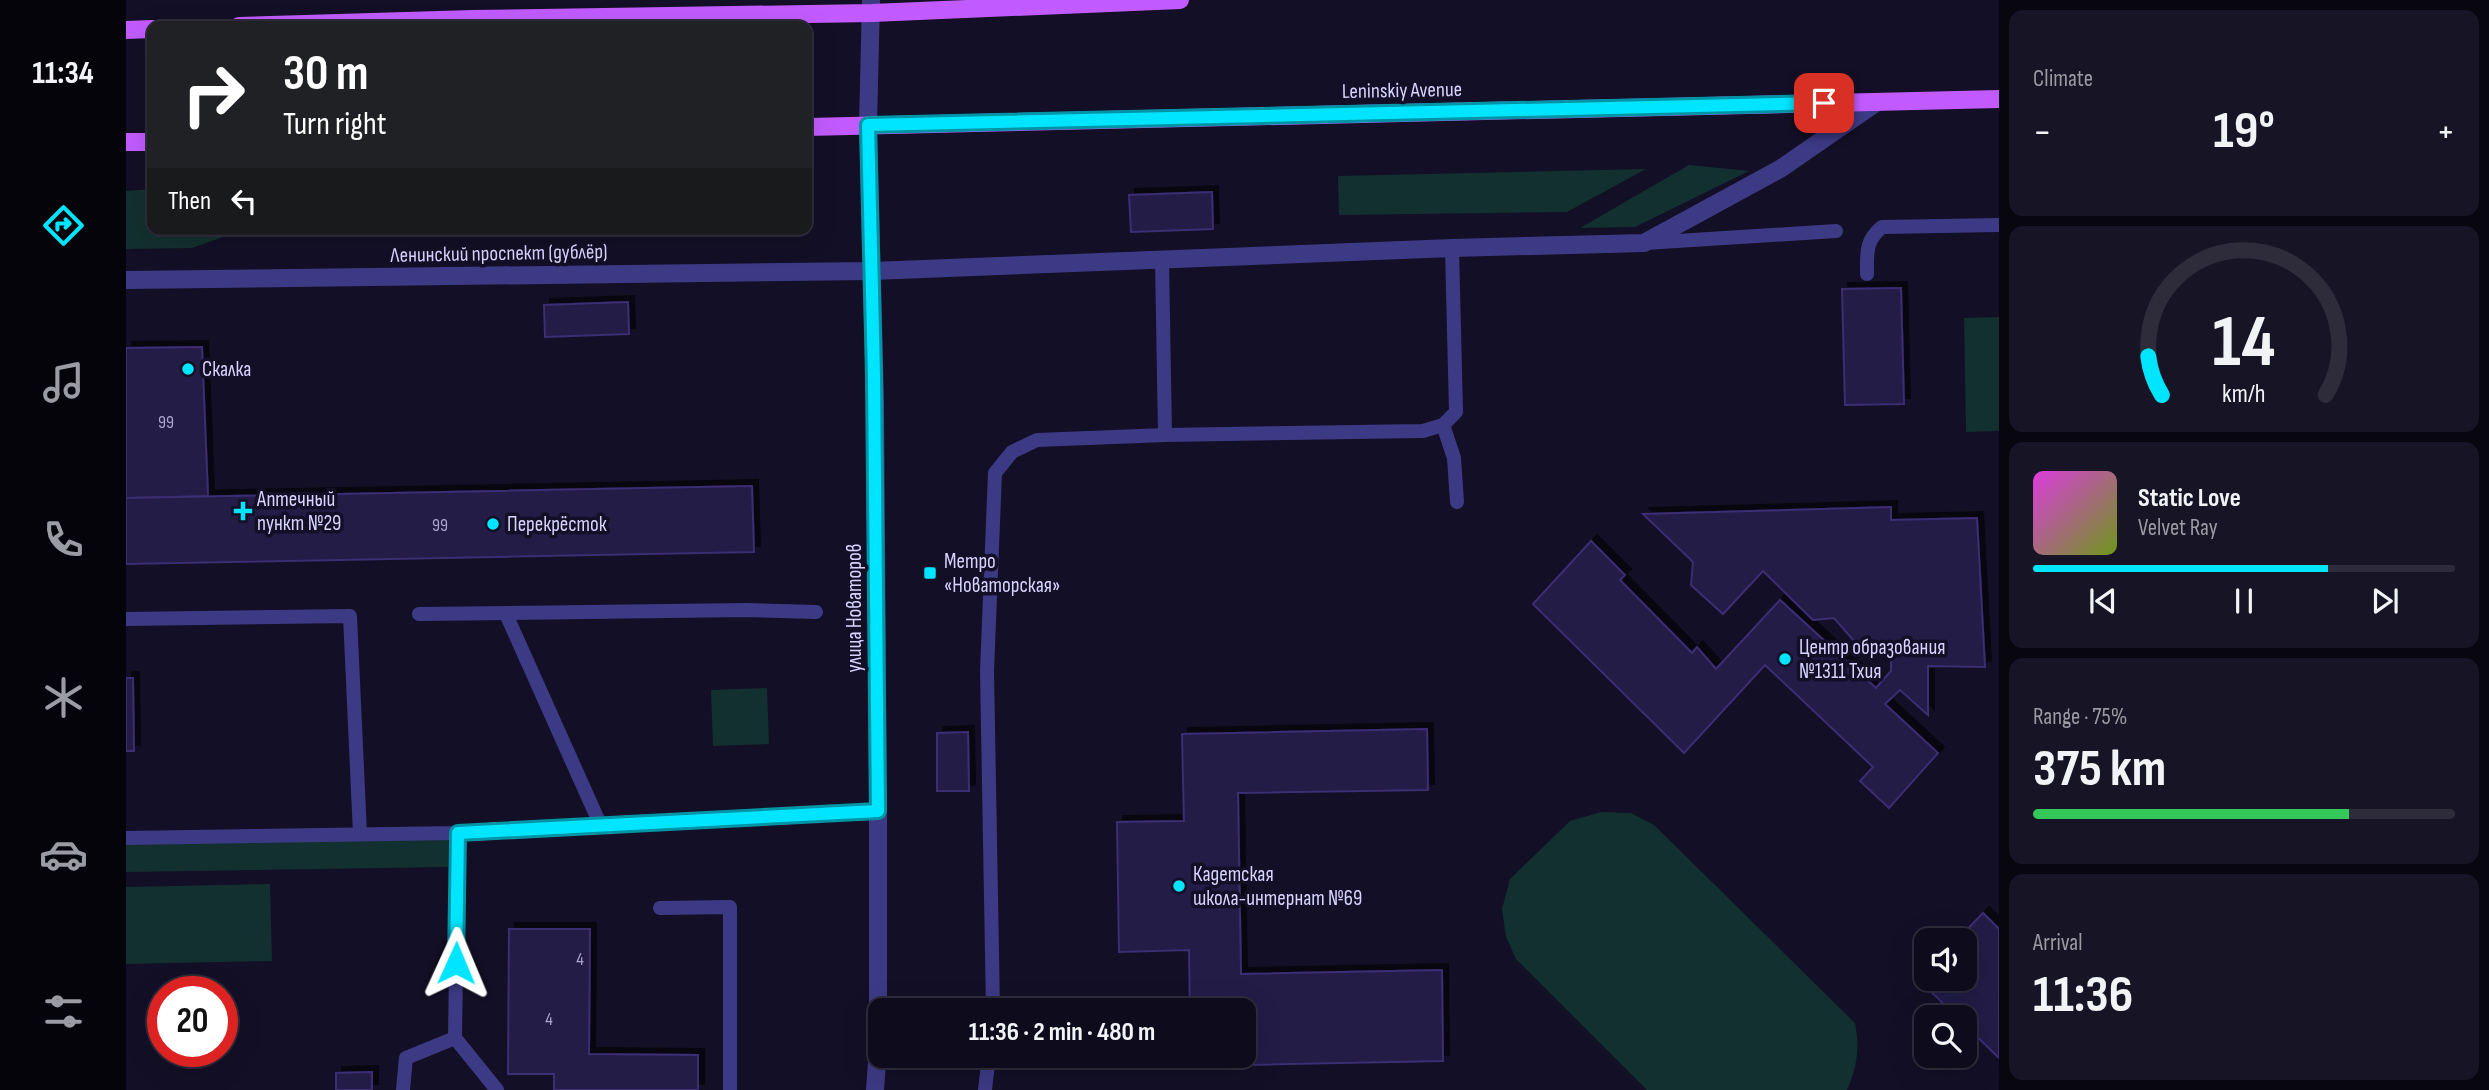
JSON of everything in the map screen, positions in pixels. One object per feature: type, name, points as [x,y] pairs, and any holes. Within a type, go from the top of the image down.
[{"type":"main road","points":[[416,21],[871,6],[1180,0]]},
{"type":"main road","points":[[126,30],[147,29]]},
{"type":"main road","name":"Leninskiy Avenue","points":[[812,127],[1999,99]]},
{"type":"main road","points":[[126,142],[147,142]]},
{"type":"street","name":"улица Новаторов","points":[[871,6],[868,125],[873,271],[879,998]]},
{"type":"street","points":[[1644,243],[1780,169],[1877,102]]},
{"type":"street","name":"Ленинский проспект (дублёр)","points":[[126,280],[873,271],[1644,243]]},
{"type":"street","name":"улица Новаторов","points":[[876,1090],[878,1068]]},
{"type":"lane","points":[[1867,274],[1868,247],[1873,235],[1882,227],[1999,225]]},
{"type":"lane","points":[[1644,243],[1836,231]]},
{"type":"lane","points":[[993,998],[987,671],[995,473],[1012,452],[1037,440],[1423,431],[1443,425],[1456,412],[1452,248]]},
{"type":"lane","points":[[1162,260],[1165,435]]},
{"type":"lane","points":[[1443,425],[1454,458],[1457,502]]},
{"type":"lane","points":[[419,614],[747,610],[816,612]]},
{"type":"lane","points":[[506,614],[600,824]]},
{"type":"lane","points":[[126,619],[350,616],[360,834]]},
{"type":"lane","points":[[126,838],[458,833],[878,811]]},
{"type":"lane","points":[[458,833],[455,1038],[497,1090]]},
{"type":"lane","points":[[660,908],[730,907],[730,1090]]},
{"type":"lane","points":[[403,1090],[406,1058],[455,1038]]},
{"type":"lane","points":[[985,1090],[988,1068]]},
{"type":"green space","points":[[1689,165],[1749,171],[1635,227],[1580,228]]},
{"type":"green space","points":[[1646,169],[1567,212],[1339,215],[1338,176]]},
{"type":"green space","points":[[147,189],[147,235],[229,235],[192,248],[126,249],[126,191]]},
{"type":"green space","points":[[1999,317],[1999,431],[1966,432],[1964,318]]},
{"type":"green space","points":[[767,688],[769,744],[713,746],[711,690]]},
{"type":"green space","points":[[1601,812],[1631,813],[1654,825],[1855,1023],[1857,1057],[1847,1090],[1647,1090],[1516,959],[1506,937],[1502,909],[1510,879],[1570,821]]},
{"type":"green space","points":[[448,839],[448,867],[126,872],[126,844]]},
{"type":"green space","points":[[270,884],[272,961],[126,964],[126,887]]},
{"type":"building","points":[[1212,192],[1213,229],[1131,232],[1129,195]]},
{"type":"building","points":[[1901,288],[1904,404],[1845,405],[1842,289]]},
{"type":"building","points":[[628,302],[629,334],[545,337],[544,305]]},
{"type":"building","points":[[202,347],[208,496],[126,498],[126,348]]},
{"type":"building","points":[[752,486],[754,552],[126,564],[126,498]]},
{"type":"building","name":"Центр образования №1311 Тхия","points":[[1891,507],[1891,520],[1977,518],[1985,667],[1928,666],[1928,715],[1900,690],[1885,704],[1938,753],[1889,808],[1860,781],[1873,767],[1765,665],[1684,753],[1533,604],[1591,541],[1625,575],[1620,580],[1692,653],[1697,647],[1716,669],[1780,600],[1876,688],[1891,671],[1891,644],[1854,641],[1834,618],[1813,620],[1763,571],[1723,614],[1691,585],[1693,562],[1643,514]]},
{"type":"building","points":[[126,678],[133,678],[134,751],[126,751]]},
{"type":"building","name":"Кадетская школа-интернат №69","points":[[1427,729],[1428,790],[1238,793],[1241,974],[1442,970],[1443,1061],[1256,1065],[1256,998],[1190,998],[1189,950],[1119,952],[1117,822],[1184,821],[1182,734]]},
{"type":"building","points":[[968,732],[969,791],[937,791],[937,733]]},
{"type":"building","points":[[1983,913],[1999,929],[1999,1058],[1977,1037],[1977,1005],[1945,1005],[1930,991],[1977,991],[1977,928],[1969,928]]},
{"type":"building","points":[[509,929],[590,929],[589,1054],[698,1055],[698,1090],[554,1090],[554,1074],[508,1074]]},
{"type":"building","points":[[372,1072],[372,1090],[336,1090],[336,1073]]},
{"type":"place","name":"Скалка","points":[[188,369]]},
{"type":"place","name":"Аптечный пункт №29","points":[[243,511]]},
{"type":"place","name":"Перекрёсток","points":[[493,524]]},
{"type":"place","name":"Метро «Новаторская»","points":[[930,573]]},
{"type":"place","name":"Центр образования №1311 Тхия","points":[[1785,659]]},
{"type":"place","name":"Кадетская школа-интернат №69","points":[[1179,886]]},
{"type":"route","points":[[456,963],[458,833],[550,826],[878,811],[873,271],[868,125],[1824,103]]}]
